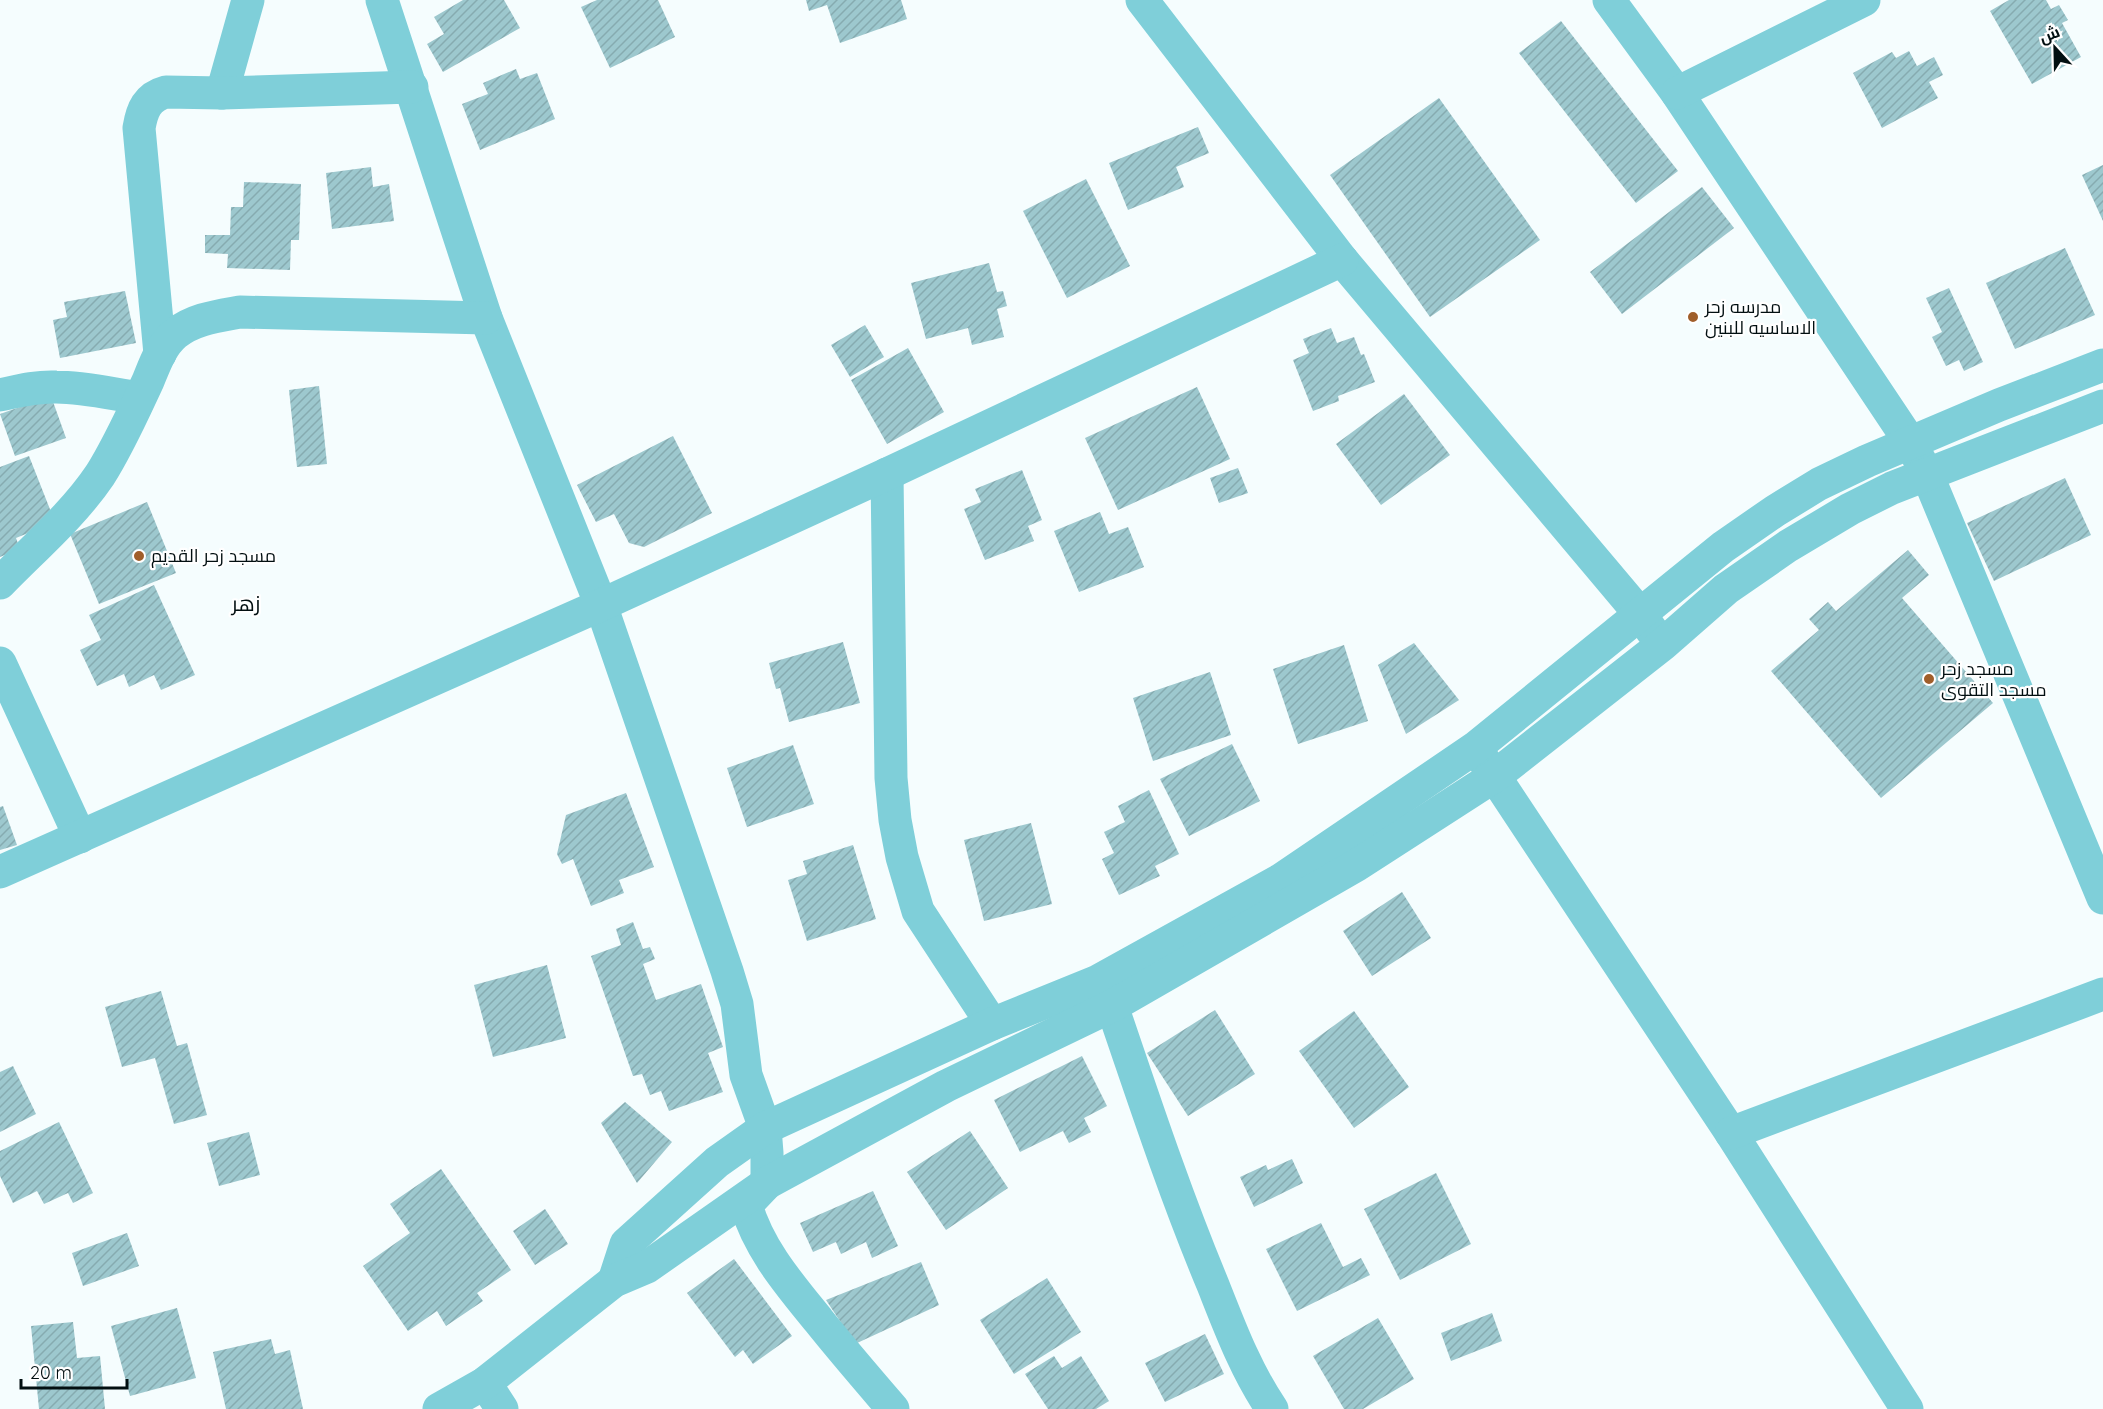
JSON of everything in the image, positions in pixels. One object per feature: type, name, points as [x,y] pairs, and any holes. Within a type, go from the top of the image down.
[{"type":"street","points":[[222,93],[248,0]]},
{"type":"street","points":[[382,0],[486,318],[601,605],[737,1004],[746,1075],[765,1128],[767,1154],[767,1183],[746,1205],[752,1226],[767,1253],[795,1292],[893,1409]]},
{"type":"street","points":[[1142,0],[1342,260],[1640,614],[1662,645]]},
{"type":"street","points":[[1609,0],[1677,93],[1910,442],[1927,474],[2103,898]]},
{"type":"street","points":[[1677,93],[1864,0]]},
{"type":"street","points":[[160,354],[139,128],[141,116],[148,101],[162,93],[412,87]]},
{"type":"street","points":[[0,872],[601,605],[887,474],[1342,260]]},
{"type":"street","points":[[0,583],[75,507],[99,476],[120,441],[160,354],[173,335],[186,326],[207,318],[240,312],[486,318]]},
{"type":"street","points":[[439,1409],[494,1396],[614,1281],[647,1267],[767,1183],[946,1086],[1105,993],[1282,879],[1475,748],[1723,547],[1775,511],[1819,484],[1910,442],[2103,365]]},
{"type":"street","points":[[0,395],[36,388],[56,387],[81,388],[139,398]]},
{"type":"street","points":[[614,1281],[626,1244],[717,1162],[765,1128],[992,1024],[1105,993],[1357,865],[1495,776],[1662,645],[1725,589],[1788,546],[1850,509],[1892,488],[2103,406]]},
{"type":"street","points":[[887,474],[891,778],[898,838],[918,911],[992,1024]]},
{"type":"street","points":[[0,663],[14,728],[80,837]]},
{"type":"street","points":[[1475,748],[1731,1133],[1907,1409]]},
{"type":"street","points":[[1105,993],[1182,1211],[1242,1355],[1272,1409]]},
{"type":"street","points":[[1731,1133],[2103,994]]},
{"type":"building","points":[[463,0],[504,0],[520,28],[443,72],[427,44],[444,34],[434,17]]},
{"type":"building","points":[[597,0],[658,0],[675,37],[610,68],[581,7]]},
{"type":"building","points":[[806,0],[901,0],[907,19],[840,43],[827,5],[809,11]]},
{"type":"building","points":[[2009,0],[2046,0],[2051,9],[2059,5],[2068,20],[2062,23],[2081,57],[2032,84],[1990,11]]},
{"type":"building","points":[[1561,21],[1678,171],[1636,203],[1519,53]]},
{"type":"building","points":[[1909,51],[1917,66],[1934,57],[1943,75],[1929,82],[1938,98],[1882,128],[1853,73],[1892,52],[1896,58]]},
{"type":"building","points":[[516,69],[520,79],[537,73],[555,119],[480,150],[462,104],[488,94],[483,83]]},
{"type":"building","points":[[1439,98],[1540,240],[1430,317],[1330,175]]},
{"type":"building","points":[[1198,127],[1209,153],[1176,167],[1184,187],[1128,210],[1109,163]]},
{"type":"building","points":[[2103,165],[2103,221],[2082,175]]},
{"type":"building","points":[[371,167],[373,187],[389,184],[394,221],[332,229],[326,173]]},
{"type":"building","points":[[1086,179],[1130,266],[1067,298],[1023,211]]},
{"type":"building","points":[[244,182],[301,184],[299,240],[291,240],[290,270],[227,268],[228,254],[205,253],[205,235],[230,235],[231,207],[243,207]]},
{"type":"building","points":[[1702,187],[1734,228],[1622,314],[1590,272]]},
{"type":"building","points":[[2065,248],[2095,315],[2015,349],[1986,283]]},
{"type":"building","points":[[989,263],[997,292],[1003,291],[1007,306],[997,309],[1004,337],[972,345],[968,328],[926,339],[911,283]]},
{"type":"building","points":[[1949,288],[1983,362],[1964,371],[1959,360],[1946,366],[1932,337],[1942,332],[1926,298]]},
{"type":"building","points":[[125,291],[136,343],[60,358],[53,320],[67,317],[64,302]]},
{"type":"building","points":[[865,325],[884,357],[850,377],[831,345]]},
{"type":"building","points":[[1331,328],[1337,343],[1354,337],[1361,355],[1364,354],[1375,382],[1338,396],[1339,401],[1313,411],[1293,360],[1309,353],[1303,339]]},
{"type":"building","points":[[908,348],[944,412],[887,444],[851,380]]},
{"type":"building","points":[[319,386],[327,464],[297,467],[289,390]]},
{"type":"building","points":[[1197,387],[1230,459],[1118,510],[1085,438]]},
{"type":"building","points":[[1404,394],[1450,455],[1381,505],[1336,444]]},
{"type":"building","points":[[51,396],[66,438],[15,456],[0,414]]},
{"type":"building","points":[[673,436],[712,513],[644,547],[629,543],[614,514],[596,522],[577,485]]},
{"type":"building","points":[[29,456],[55,522],[16,538],[20,549],[0,557],[0,467]]},
{"type":"building","points":[[1238,468],[1248,493],[1219,503],[1210,478]]},
{"type":"building","points":[[1022,470],[1042,520],[1028,526],[1034,541],[985,560],[964,509],[981,502],[975,489]]},
{"type":"building","points":[[2065,478],[2091,535],[1994,581],[1967,523]]},
{"type":"building","points":[[147,502],[176,573],[99,604],[70,534]]},
{"type":"building","points":[[1100,512],[1109,534],[1128,527],[1144,567],[1079,592],[1054,531]]},
{"type":"building","points":[[1908,550],[1929,575],[1902,598],[1993,703],[1881,798],[1771,671],[1819,630],[1809,619],[1828,602],[1836,611]]},
{"type":"building","points":[[154,585],[195,675],[161,690],[154,675],[129,687],[124,674],[97,686],[80,650],[101,640],[89,615]]},
{"type":"building","points":[[843,642],[860,703],[789,722],[780,688],[776,689],[769,663]]},
{"type":"building","points":[[1414,643],[1459,700],[1406,734],[1378,665]]},
{"type":"building","points":[[1344,645],[1368,721],[1298,744],[1273,669]]},
{"type":"building","points":[[1210,672],[1231,735],[1153,761],[1133,698]]},
{"type":"building","points":[[1232,744],[1260,801],[1189,836],[1160,779]]},
{"type":"building","points":[[793,745],[814,804],[747,827],[727,768]]},
{"type":"building","points":[[1149,790],[1179,854],[1155,866],[1160,876],[1119,895],[1102,859],[1114,853],[1104,832],[1125,822],[1118,806]]},
{"type":"building","points":[[626,793],[654,867],[619,880],[624,893],[591,906],[573,859],[562,864],[557,854],[566,815]]},
{"type":"building","points":[[3,806],[17,845],[0,850],[0,807]]},
{"type":"building","points":[[1031,823],[1052,904],[984,921],[964,840]]},
{"type":"building","points":[[853,845],[876,919],[807,941],[788,880],[807,874],[803,861]]},
{"type":"building","points":[[1402,892],[1431,938],[1372,976],[1343,931]]},
{"type":"building","points":[[633,922],[643,949],[650,947],[655,959],[643,964],[656,1000],[701,984],[723,1047],[708,1053],[723,1092],[669,1111],[661,1091],[650,1095],[642,1074],[633,1076],[591,956],[621,945],[616,929]]},
{"type":"building","points":[[547,965],[566,1038],[493,1057],[474,985]]},
{"type":"building","points":[[161,991],[177,1046],[187,1043],[207,1115],[174,1124],[155,1058],[122,1067],[105,1007]]},
{"type":"building","points":[[1215,1010],[1255,1074],[1188,1116],[1147,1053]]},
{"type":"building","points":[[1354,1011],[1409,1087],[1354,1128],[1299,1051]]},
{"type":"building","points":[[1082,1056],[1107,1106],[1084,1118],[1091,1132],[1069,1143],[1063,1131],[1020,1152],[994,1100]]},
{"type":"building","points":[[13,1066],[36,1114],[0,1132],[0,1072]]},
{"type":"building","points":[[625,1102],[672,1142],[637,1183],[601,1123]]},
{"type":"building","points":[[59,1122],[93,1193],[73,1203],[68,1193],[44,1204],[37,1191],[13,1203],[0,1176],[0,1151]]},
{"type":"building","points":[[970,1131],[1008,1188],[946,1230],[907,1172]]},
{"type":"building","points":[[249,1132],[260,1175],[219,1186],[207,1143]]},
{"type":"building","points":[[1292,1159],[1303,1183],[1254,1207],[1240,1177],[1266,1165],[1268,1170]]},
{"type":"building","points":[[441,1169],[511,1270],[477,1293],[483,1301],[446,1326],[437,1311],[408,1331],[363,1266],[410,1233],[390,1204]]},
{"type":"building","points":[[1436,1173],[1471,1244],[1400,1280],[1364,1209]]},
{"type":"building","points":[[873,1191],[898,1246],[872,1258],[866,1242],[841,1254],[836,1242],[813,1252],[800,1223]]},
{"type":"building","points":[[545,1209],[568,1244],[535,1265],[513,1231]]},
{"type":"building","points":[[1321,1223],[1343,1267],[1361,1258],[1370,1275],[1297,1311],[1266,1249]]},
{"type":"building","points":[[127,1233],[139,1266],[83,1286],[72,1253]]},
{"type":"building","points":[[734,1259],[792,1336],[753,1364],[743,1350],[735,1357],[687,1293]]},
{"type":"building","points":[[921,1262],[939,1305],[855,1344],[826,1300]]},
{"type":"building","points":[[1047,1278],[1081,1332],[1014,1374],[980,1320]]},
{"type":"building","points":[[177,1308],[196,1378],[130,1396],[111,1326]]},
{"type":"building","points":[[1492,1313],[1502,1341],[1451,1361],[1441,1333]]},
{"type":"building","points":[[1378,1318],[1414,1379],[1363,1409],[1344,1409],[1313,1356]]},
{"type":"building","points":[[73,1322],[77,1358],[100,1356],[105,1409],[39,1409],[31,1326]]},
{"type":"building","points":[[1205,1334],[1224,1374],[1165,1402],[1145,1363]]},
{"type":"building","points":[[271,1339],[275,1354],[290,1350],[303,1409],[226,1409],[213,1352]]},
{"type":"building","points":[[1054,1356],[1062,1368],[1081,1356],[1109,1401],[1096,1409],[1048,1409],[1025,1374]]},
{"type":"place","name":"مدرسه زحر الاساسيه للبنين","points":[[1693,317]]},
{"type":"place","name":"مسجد زحر القديم","points":[[139,556]]},
{"type":"place","name":"مسجد زحر مسجد التقوى","points":[[1929,679]]},
{"type":"district","name":"زهر","points":[[246,604]]}]
